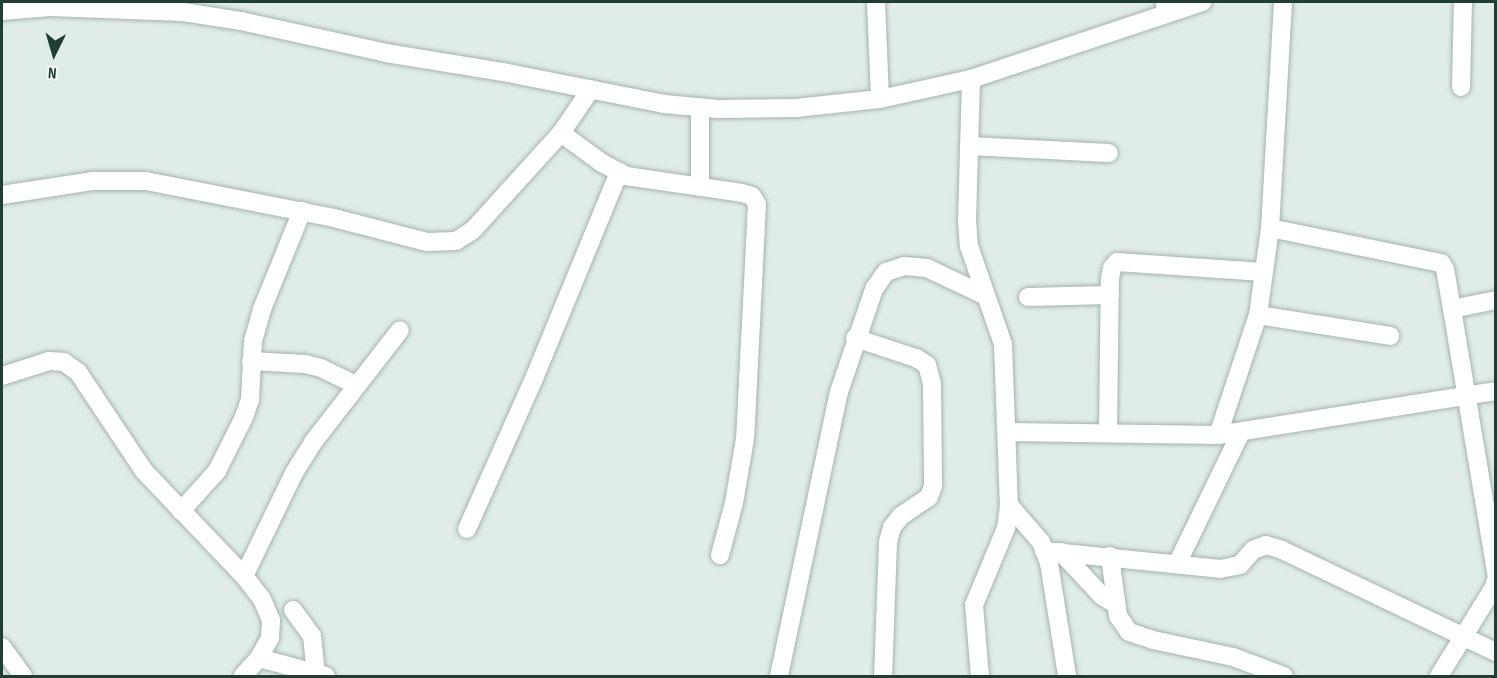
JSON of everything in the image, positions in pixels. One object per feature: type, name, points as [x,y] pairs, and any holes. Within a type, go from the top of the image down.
[{"type":"street","points":[[876,2],[880,99]]},
{"type":"street","points":[[2,11],[50,7],[183,12],[242,21],[386,53],[664,104],[700,107],[796,108],[880,99],[971,79],[1166,8],[1203,2]]},
{"type":"street","points":[[1218,435],[1258,315],[1269,228],[1283,2]]},
{"type":"street","points":[[1461,87],[1463,2]]},
{"type":"street","points":[[971,79],[969,246],[1003,344],[1009,505],[1006,528],[974,605],[980,676]]},
{"type":"street","points":[[2,195],[92,181],[146,181],[302,211],[427,242],[456,241],[473,230],[561,133],[591,90]]},
{"type":"street","points":[[700,107],[700,188]]},
{"type":"street","points":[[561,133],[602,164],[619,172],[660,183],[752,196],[758,204],[746,439],[720,555]]},
{"type":"street","points":[[969,146],[1108,153]]},
{"type":"street","points":[[467,529],[535,376],[619,172]]},
{"type":"street","points":[[181,511],[217,471],[244,417],[250,400],[253,341],[262,309],[302,211]]},
{"type":"street","points":[[1269,228],[1442,263],[1445,269],[1466,395],[1489,488],[1496,573]]},
{"type":"street","points":[[1108,432],[1110,295],[1112,268],[1117,262],[1264,272]]},
{"type":"street","points":[[779,676],[839,392],[855,338],[874,289],[886,272],[904,266],[927,268],[986,296]]},
{"type":"street","points":[[1028,297],[1110,295]]},
{"type":"street","points":[[1452,309],[1496,300]]},
{"type":"street","points":[[1258,315],[1390,336]]},
{"type":"street","points":[[244,576],[294,473],[314,441],[400,330]]},
{"type":"street","points":[[855,338],[916,358],[927,365],[932,384],[933,486],[929,497],[901,516],[892,527],[888,542],[884,676]]},
{"type":"street","points":[[2,376],[49,362],[64,362],[78,372],[144,471],[244,576],[262,599],[271,620],[270,638],[259,658],[243,676]]},
{"type":"street","points":[[251,362],[305,364],[321,368],[356,385]]},
{"type":"street","points":[[1007,432],[1218,435],[1496,391]]},
{"type":"street","points":[[1177,564],[1241,432]]},
{"type":"street","points":[[1009,505],[1049,549],[1102,596],[1117,605]]},
{"type":"street","points":[[1006,528],[1049,549],[1220,569],[1240,566],[1253,550],[1266,545],[1282,550],[1496,652]]},
{"type":"street","points":[[1049,549],[1049,563],[1067,676]]},
{"type":"street","points":[[1110,556],[1118,616],[1129,632],[1153,640],[1233,657],[1284,676]]},
{"type":"street","points":[[1439,676],[1462,635],[1494,587],[1496,580]]},
{"type":"street","points":[[259,658],[321,675],[312,636],[293,610]]},
{"type":"street","points":[[2,647],[23,676]]}]
